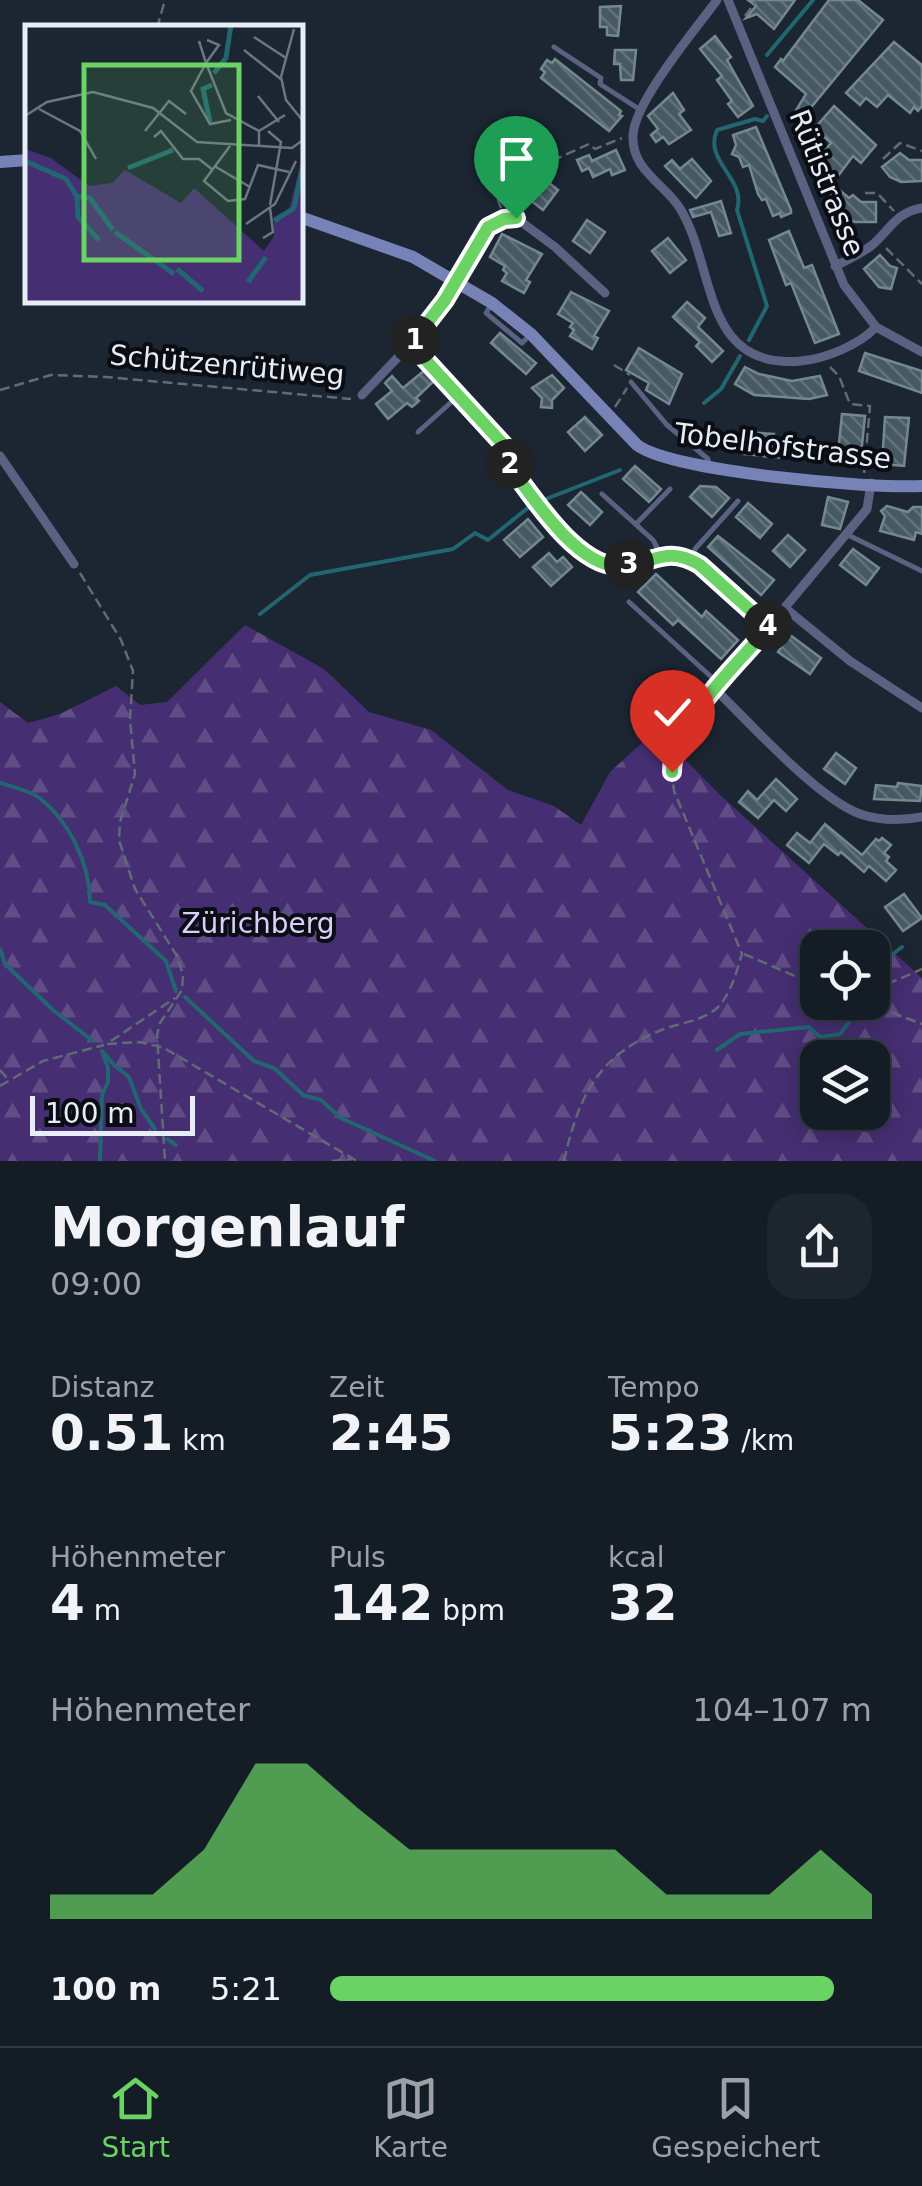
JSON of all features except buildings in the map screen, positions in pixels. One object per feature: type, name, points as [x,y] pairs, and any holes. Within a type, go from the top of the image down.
[{"type":"main road","points":[[0,162],[25,160]]},
{"type":"main road","name":"Tobelhofstrasse","points":[[302,218],[412,256],[492,303],[530,334],[637,445],[654,455],[710,468],[922,486]]},
{"type":"street","points":[[716,0],[639,109],[633,136],[637,159],[679,206],[699,250],[723,328],[752,353],[790,362],[824,357],[876,327]]},
{"type":"street","name":"Rütistrasse","points":[[728,0],[835,266],[855,303],[876,327],[922,352]]},
{"type":"street","points":[[835,266],[879,239],[898,216],[922,208]]},
{"type":"street","name":"Schützenrütiweg","points":[[362,396],[411,344],[488,227],[504,219],[516,218],[605,293]]},
{"type":"street","points":[[458,396],[512,454],[510,467],[549,517],[591,558],[619,566],[661,555],[691,560],[769,627]]},
{"type":"street","points":[[0,456],[74,564]]},
{"type":"street","points":[[867,483],[867,509],[718,687],[782,756],[842,804],[857,813],[899,821],[922,816]]},
{"type":"street","points":[[785,608],[850,661],[922,708]]},
{"type":"lane","points":[[554,47],[639,109]]},
{"type":"lane","points":[[631,382],[668,425],[708,458],[710,468]]},
{"type":"lane","points":[[418,432],[458,396]]},
{"type":"lane","points":[[636,524],[670,490]]},
{"type":"lane","points":[[602,494],[660,547],[661,555]]},
{"type":"lane","points":[[691,560],[695,549],[738,501]]},
{"type":"lane","points":[[846,534],[922,571]]},
{"type":"lane","points":[[628,602],[718,687]]},
{"type":"path","points":[[158,25],[165,0]]},
{"type":"path","points":[[752,8],[757,0]]},
{"type":"path","points":[[498,200],[528,155],[546,164],[589,144],[595,150],[625,136]]},
{"type":"path","points":[[882,159],[900,143],[922,151]]},
{"type":"path","points":[[865,193],[877,193],[898,216]]},
{"type":"path","points":[[879,239],[922,284]]},
{"type":"path","points":[[411,344],[458,396]]},
{"type":"path","points":[[824,357],[839,376],[850,404],[870,406],[867,483]]},
{"type":"path","points":[[614,365],[631,382],[614,408]]},
{"type":"path","name":"Schützenrütiweg","points":[[0,390],[51,375],[345,400],[362,396]]},
{"type":"path","points":[[74,564],[107,613],[131,663],[130,719],[135,774],[120,822],[119,840],[135,888],[180,965],[183,983],[158,1026],[165,1161]]},
{"type":"path","points":[[564,1161],[577,1108],[607,1066],[647,1036],[716,1008],[730,990],[742,954],[679,810],[673,782],[673,754],[678,739],[718,687]]},
{"type":"path","points":[[742,954],[800,978]]},
{"type":"path","points":[[890,982],[922,969]]},
{"type":"path","points":[[108,1044],[178,996]]},
{"type":"path","points":[[890,1012],[922,1024]]},
{"type":"path","points":[[0,1086],[44,1060],[108,1044],[140,1042],[157,1046],[356,1160]]},
{"type":"path","points":[[0,1070],[8,1079]]},
{"type":"path","points":[[332,1161],[356,1160]]},
{"type":"green space","name":"Zürichberg","points":[[245,625],[324,669],[369,712],[431,730],[508,790],[554,806],[581,825],[610,772],[656,730],[720,795],[869,930],[800,930],[800,1020],[890,1020],[890,949],[922,978],[922,1161],[0,1161],[0,702],[28,723],[60,714],[116,686],[140,705],[167,702]]},
{"type":"waterway","points":[[767,55],[813,0]]},
{"type":"waterway","points":[[749,340],[767,306],[737,210],[736,188],[720,161],[714,141],[717,130],[755,119],[763,121],[767,116]]},
{"type":"waterway","points":[[704,403],[721,389],[740,356]]},
{"type":"waterway","points":[[546,499],[620,470]]},
{"type":"waterway","points":[[260,614],[310,575],[453,549],[475,533],[488,540],[529,507]]},
{"type":"waterway","points":[[0,783],[34,795],[59,818],[82,858],[90,902],[105,905],[166,961],[176,991]]},
{"type":"waterway","points":[[890,956],[902,947]]},
{"type":"waterway","points":[[0,949],[5,964],[53,1010],[93,1041]]},
{"type":"waterway","points":[[185,997],[254,1061],[274,1068],[303,1095],[321,1100],[341,1118],[435,1161]]},
{"type":"waterway","points":[[717,1050],[740,1034],[809,1027],[820,1037],[840,1034],[850,1020]]},
{"type":"waterway","points":[[102,1051],[129,1077],[141,1109],[155,1129]]},
{"type":"waterway","points":[[100,1161],[102,1095],[108,1082],[102,1051]]},
{"type":"waterway","points":[[167,1139],[176,1145]]},
{"type":"route","points":[[516,218],[488,227],[445,300],[411,344],[512,454],[510,467],[549,517],[591,558],[619,566],[661,555],[687,558],[700,565],[769,627],[683,731],[673,754],[672,772]]}]
